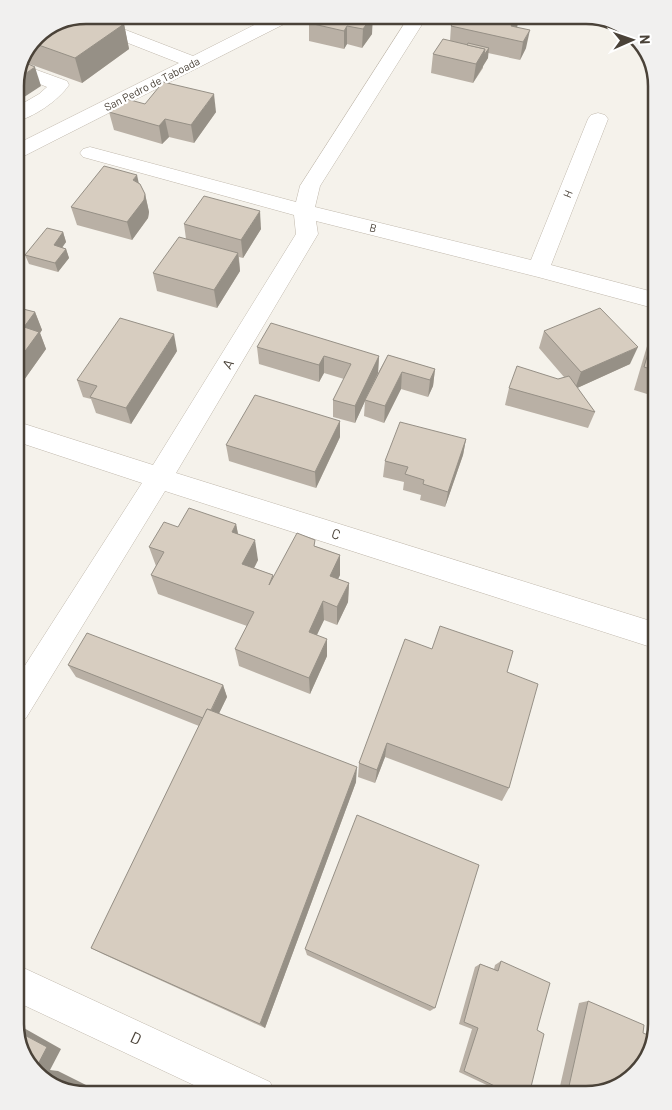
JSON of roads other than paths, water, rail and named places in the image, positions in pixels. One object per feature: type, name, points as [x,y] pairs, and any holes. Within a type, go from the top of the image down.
[{"type":"street","points":[[94,24],[195,63]]},
{"type":"street","name":"San Pedro de Taboada","points":[[24,148],[271,24]]},
{"type":"street","name":"A","points":[[24,694],[307,234],[304,211],[310,186],[413,24]]},
{"type":"street","points":[[24,111],[46,98],[60,85],[26,72]]},
{"type":"street","name":"H","points":[[538,269],[598,119]]},
{"type":"street","name":"B","points":[[90,153],[304,211],[538,269],[648,299]]},
{"type":"street","name":"C","points":[[24,434],[648,633]]},
{"type":"street","name":"D","points":[[24,986],[238,1086]]}]
